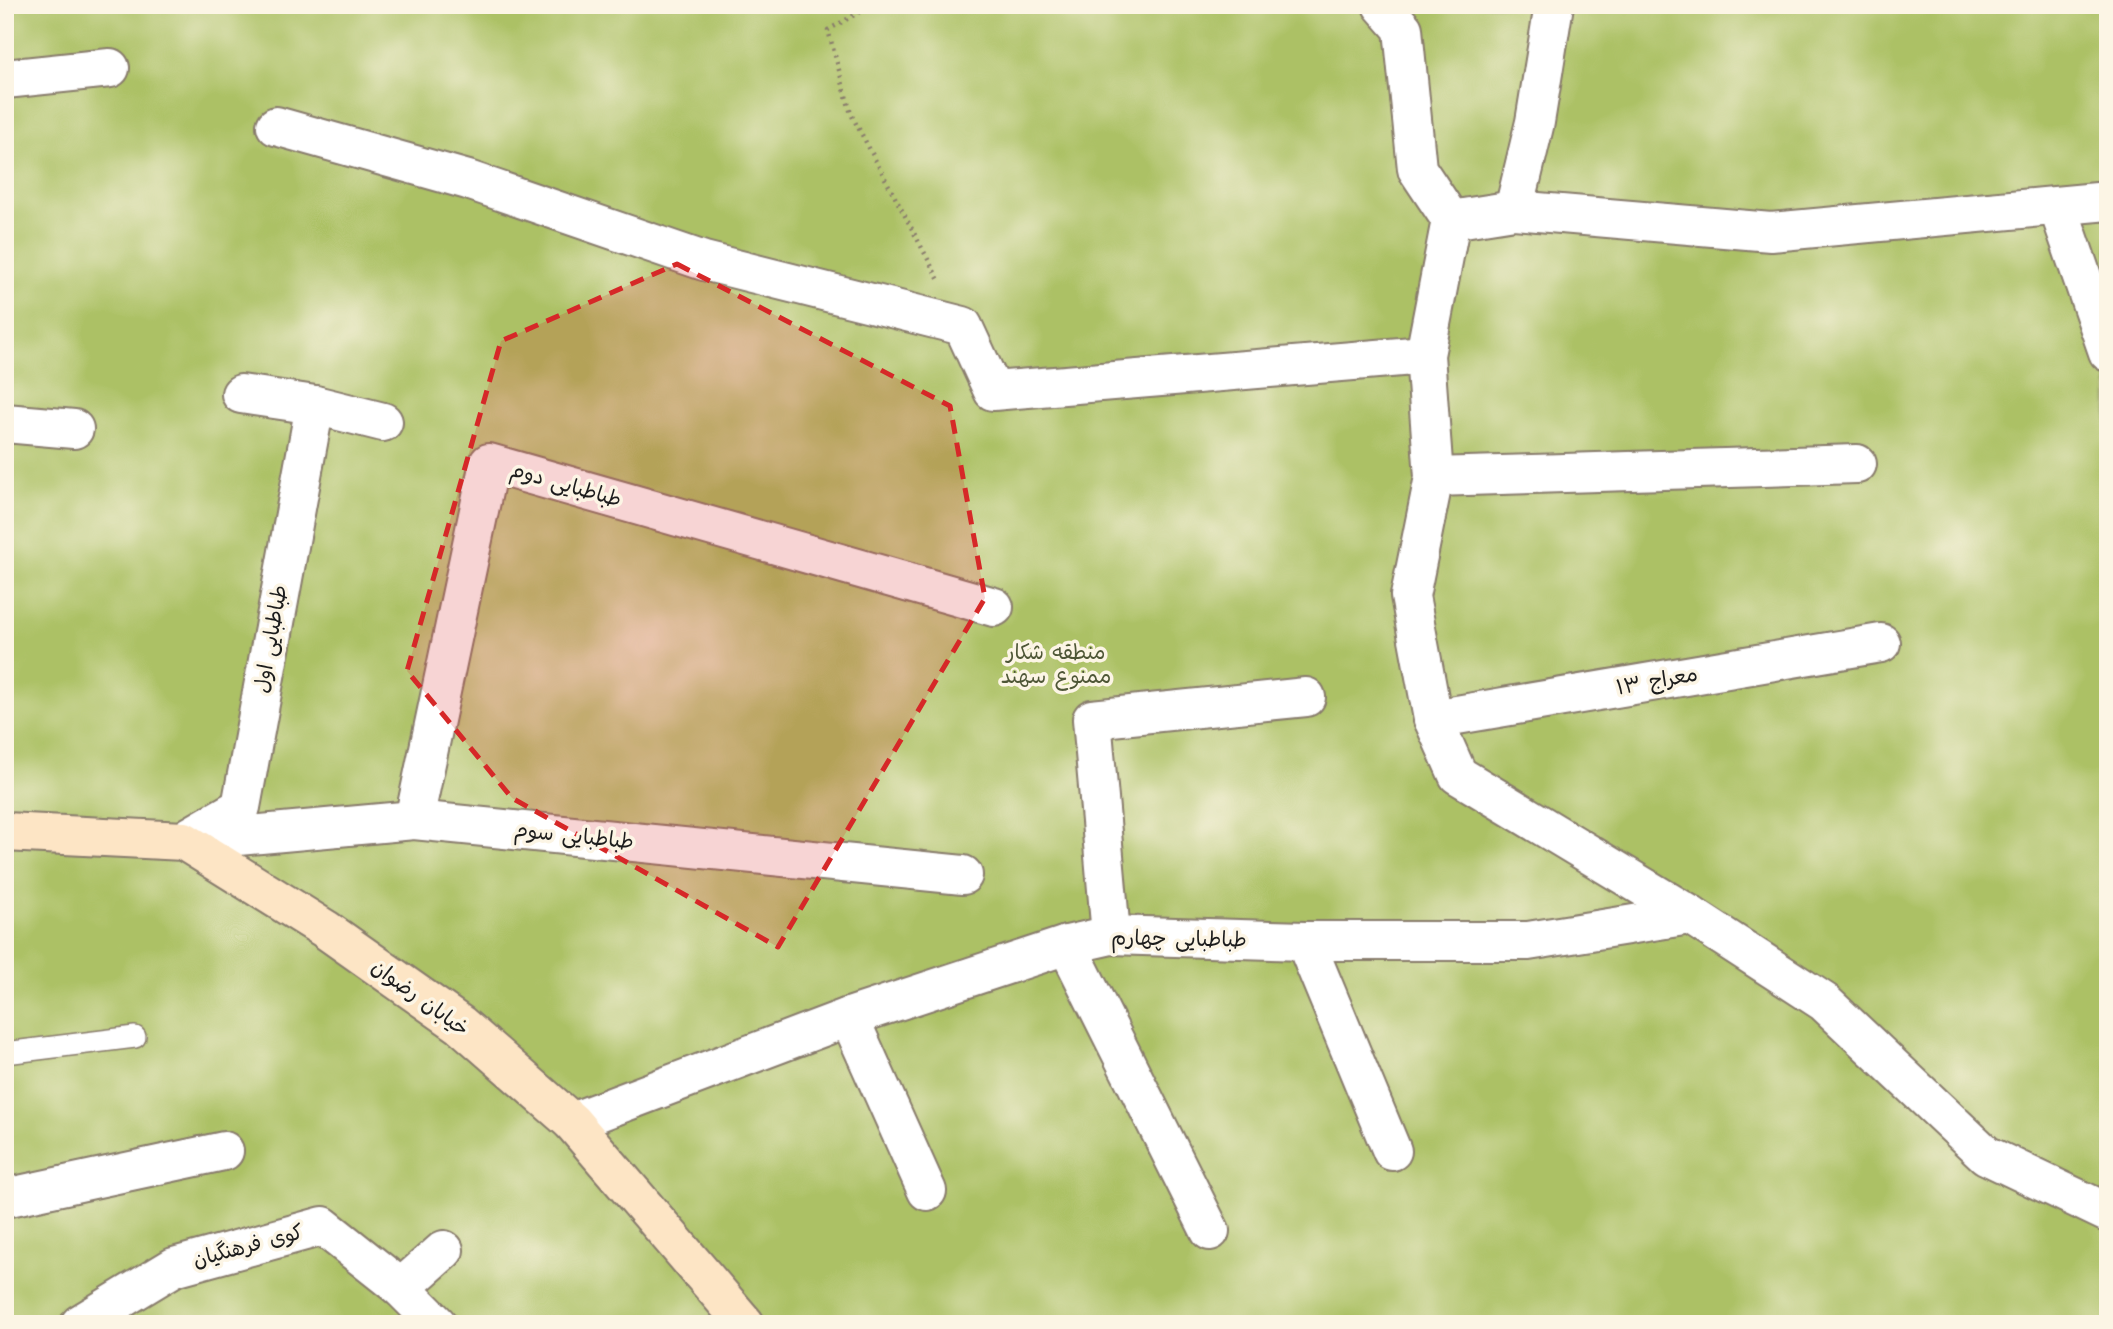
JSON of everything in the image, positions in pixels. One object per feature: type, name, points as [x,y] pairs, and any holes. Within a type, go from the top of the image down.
[{"type":"street","points":[[1381,5],[1403,29],[1418,169],[1451,220],[1425,355],[1434,477],[1410,596],[1433,719],[1458,775],[1690,915],[1824,1002],[1986,1155],[2108,1213]]},
{"type":"street","points":[[1514,210],[1535,122],[1554,5]]},
{"type":"street","points":[[5,79],[110,68]]},
{"type":"street","points":[[276,125],[468,180],[704,261],[963,326],[993,391],[1425,355]]},
{"type":"street","points":[[1451,220],[1514,210],[1771,232],[2108,201]]},
{"type":"street","points":[[2058,207],[2108,352]]},
{"type":"street","points":[[241,394],[315,405],[383,422]]},
{"type":"street","name":"طباطبایی اول","points":[[184,841],[241,807],[315,405]]},
{"type":"street","points":[[5,423],[74,429]]},
{"type":"street","name":"طباطبایی دوم","points":[[414,820],[489,463],[994,607]]},
{"type":"street","points":[[1434,477],[1857,464]]},
{"type":"street","name":"معراج ۱۳","points":[[1433,719],[1881,642]]},
{"type":"street","points":[[1111,936],[1092,719],[1306,697]]},
{"type":"street","name":"طباطبایی سوم","points":[[184,841],[414,820],[963,875]]},
{"type":"street","name":"خیابان رضوان","points":[[5,832],[184,841],[325,929],[461,1026],[572,1122],[746,1324]]},
{"type":"street","name":"طباطبایی چهارم","points":[[572,1122],[849,1017],[1067,945],[1111,936],[1305,941],[1528,941],[1690,915]]},
{"type":"street","points":[[1305,941],[1392,1151]]},
{"type":"street","points":[[1067,945],[1210,1231]]},
{"type":"street","points":[[849,1017],[927,1191]]},
{"type":"street","points":[[5,1198],[224,1151]]},
{"type":"street","name":"کوی فرهنگیان","points":[[80,1324],[174,1267],[323,1226],[401,1288],[437,1324]]},
{"type":"street","points":[[401,1288],[444,1250]]},
{"type":"lane","points":[[5,1053],[135,1037]]},
{"type":"path","points":[[872,5],[828,30],[851,114],[963,326]]},
{"type":"highlighted area","points":[[677,264],[950,406],[985,598],[778,947],[512,798],[407,671],[501,341]]},
{"type":"green space","name":"منطقه شکار ممنوع سهند","points":[[5,5],[2108,5],[2108,1324],[5,1324]]}]
